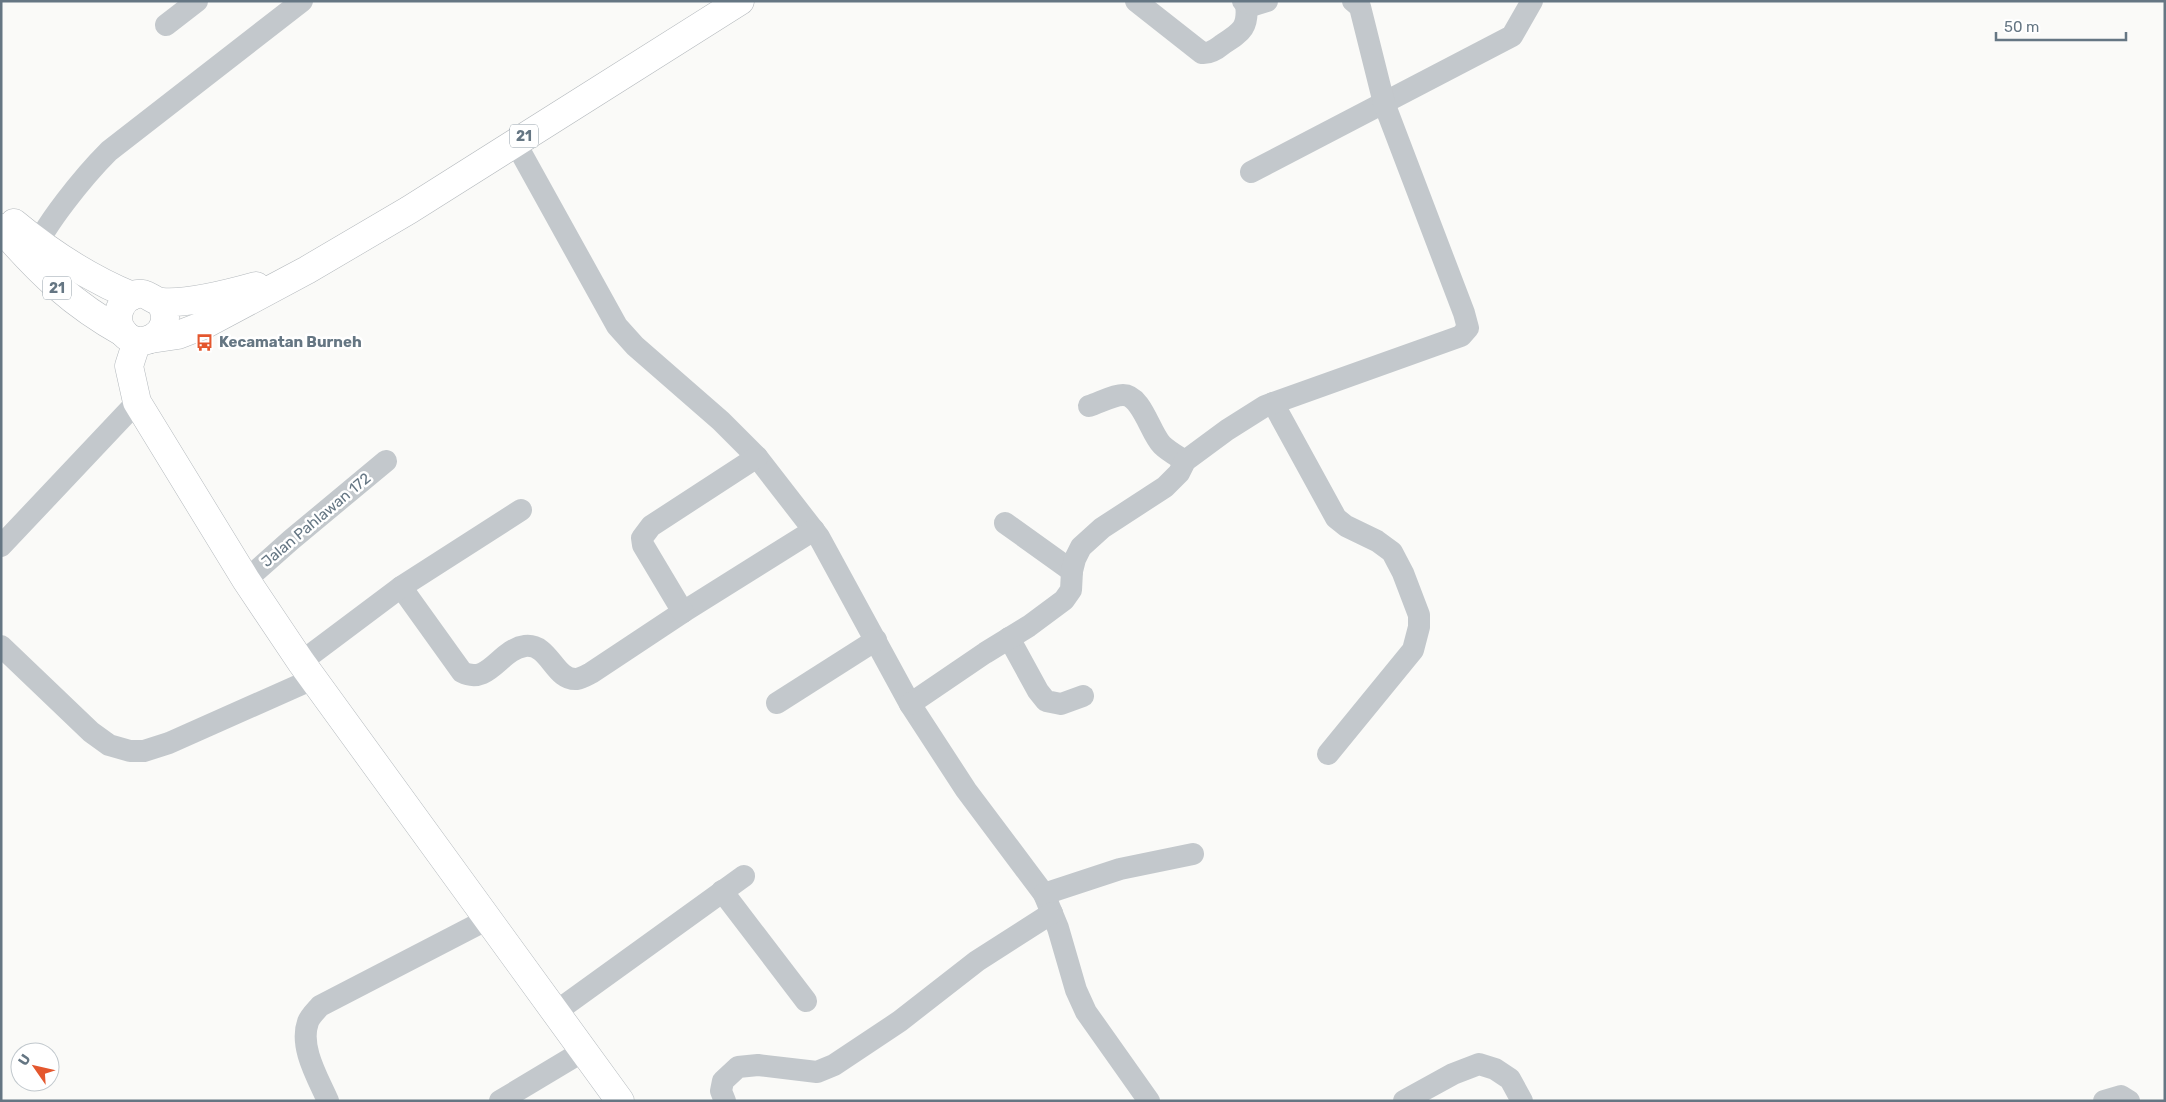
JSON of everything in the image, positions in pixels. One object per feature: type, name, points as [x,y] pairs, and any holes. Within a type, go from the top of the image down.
[{"type":"main road","name":"21","points":[[1,213],[33,251],[54,285],[95,317],[137,338],[178,335],[204,324],[308,270],[409,210],[740,1]]},
{"type":"main road","name":"21","points":[[1,228],[33,251],[132,296],[147,294],[160,302],[227,294],[308,270]]},
{"type":"main road","points":[[132,296],[126,300],[119,312],[120,327],[137,338],[157,335],[165,323],[165,315],[160,302]]},
{"type":"main road","points":[[137,338],[129,366],[137,402],[246,580],[307,670],[557,1011],[620,1101]]},
{"type":"street","points":[[166,25],[197,1]]},
{"type":"street","points":[[33,251],[94,167],[109,151],[302,1]]},
{"type":"street","points":[[1136,1],[1202,53],[1215,50],[1241,33],[1252,2]]},
{"type":"street","points":[[910,704],[1029,626],[1064,600],[1071,590],[1074,559],[1080,547],[1102,528],[1164,487],[1179,473],[1185,461],[1227,430],[1273,403],[1461,336],[1468,328],[1384,103],[1360,7],[1353,1]]},
{"type":"street","points":[[1251,172],[1512,36],[1532,1]]},
{"type":"street","points":[[515,142],[617,326],[635,346],[721,421],[756,457],[814,530],[910,704],[966,790],[1048,904],[1076,990],[1086,1012],[1148,1101]]},
{"type":"street","points":[[1089,406],[1122,395],[1130,397],[1141,408],[1154,435],[1163,446],[1185,461]]},
{"type":"street","points":[[1,546],[137,402]]},
{"type":"street","points":[[1273,403],[1336,518],[1346,526],[1377,541],[1392,552],[1403,573],[1419,615],[1419,627],[1413,650],[1328,754]]},
{"type":"street","points":[[683,612],[643,545],[642,538],[651,526],[756,457]]},
{"type":"street","name":"Jalan Pahlawan 172","points":[[246,580],[386,461]]},
{"type":"street","points":[[1,646],[91,732],[109,745],[130,751],[144,751],[169,743],[307,670],[401,587],[520,510]]},
{"type":"street","points":[[1005,523],[1072,571]]},
{"type":"street","points":[[401,587],[462,672],[470,676],[484,674],[514,649],[526,646],[540,648],[564,676],[577,679],[592,673],[683,612],[814,530]]},
{"type":"street","points":[[1009,638],[1038,691],[1046,701],[1061,704],[1083,696]]},
{"type":"street","points":[[777,703],[876,640]]},
{"type":"street","points":[[725,1101],[722,1091],[723,1081],[738,1067],[758,1065],[818,1072],[834,1065],[900,1021],[1048,904],[1120,869],[1194,854]]},
{"type":"street","points":[[557,1011],[744,876]]},
{"type":"street","points":[[722,891],[806,1001]]},
{"type":"street","points":[[328,1101],[312,1064],[304,1038],[308,1020],[320,1006],[488,919]]},
{"type":"street","points":[[500,1101],[585,1050]]},
{"type":"street","points":[[1404,1101],[1454,1074],[1479,1064],[1495,1069],[1510,1079],[1522,1101]]},
{"type":"street","points":[[2104,1101],[2120,1096],[2129,1101]]},
{"type":"place","name":"Kecamatan Burneh","points":[[205,342]]}]
